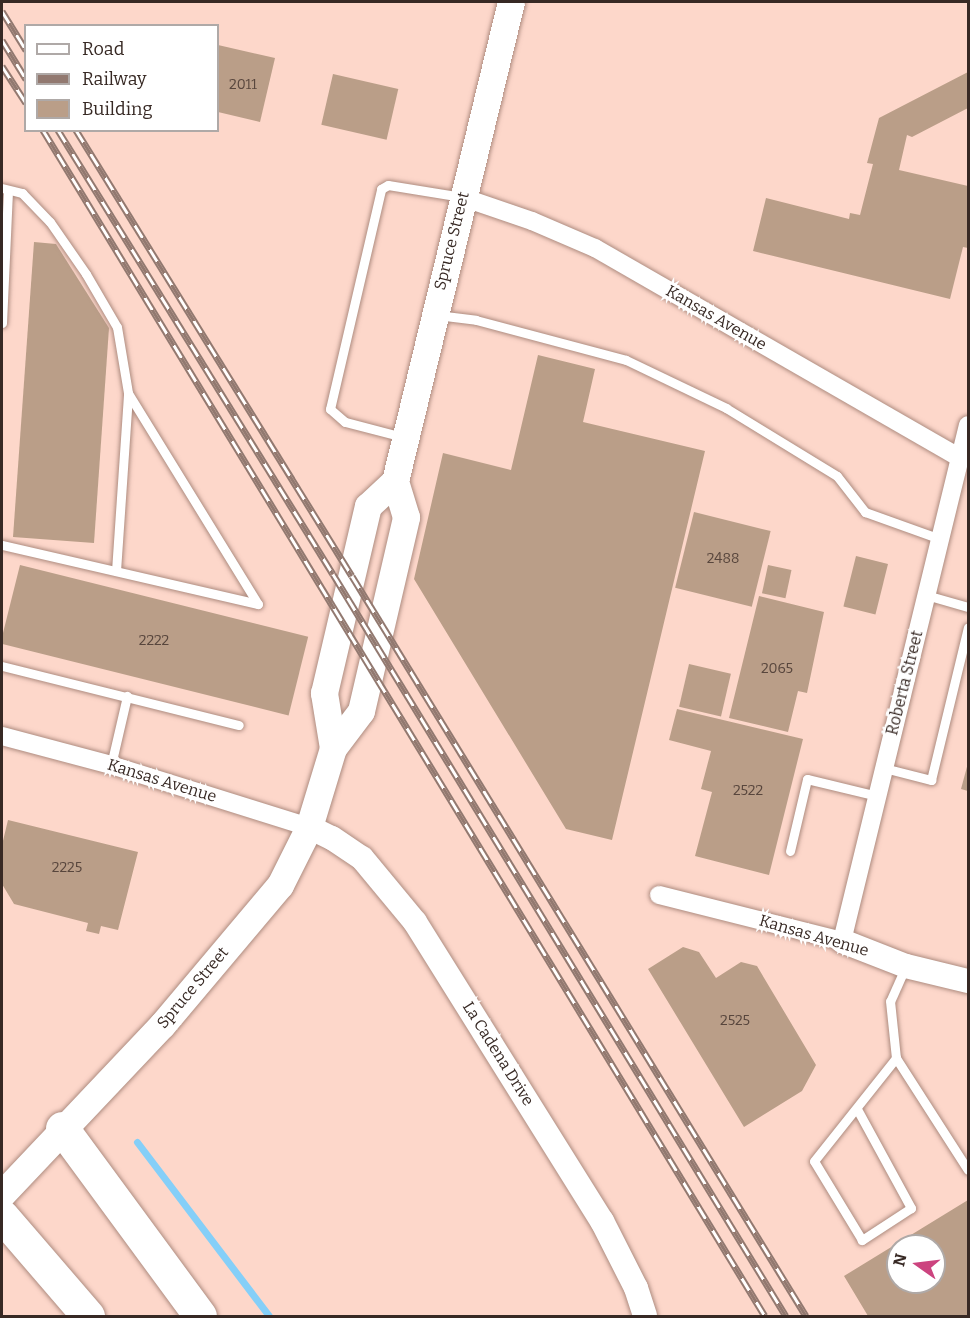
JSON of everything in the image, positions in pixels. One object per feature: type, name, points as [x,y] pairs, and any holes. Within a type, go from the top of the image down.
[{"type":"highway","points":[[62,1128],[200,1317]]},
{"type":"highway","points":[[2,1216],[88,1317]]},
{"type":"main road","name":"Spruce Street","points":[[2,1194],[62,1128],[162,1025],[280,885],[309,827],[333,748],[361,711],[406,517],[395,481],[511,2]]},
{"type":"main road","name":"Spruce Street","points":[[333,748],[324,693],[340,619],[368,506],[395,481]]},
{"type":"street","name":"Kansas Avenue","points":[[462,197],[532,221],[595,248],[960,458]]},
{"type":"street","name":"Roberta Street","points":[[842,941],[969,425]]},
{"type":"street","name":"Kansas Avenue","points":[[6,740],[111,765],[309,827]]},
{"type":"street","name":"La Cadena Drive","points":[[309,827],[332,838],[362,858],[416,922],[602,1221],[636,1288],[645,1317]]},
{"type":"street","name":"Kansas Avenue","points":[[659,895],[842,941],[906,966],[969,981]]},
{"type":"lane","points":[[405,437],[345,422],[330,409],[366,251],[383,186],[462,197]]},
{"type":"lane","points":[[2,323],[5,189],[21,193],[50,222],[117,327],[128,393],[116,571]]},
{"type":"lane","points":[[434,314],[476,320],[637,364],[726,408],[837,476],[865,512],[940,539]]},
{"type":"lane","points":[[2,545],[258,604],[128,393]]},
{"type":"lane","points":[[926,596],[969,607]]},
{"type":"lane","points":[[884,768],[931,780],[969,627]]},
{"type":"lane","points":[[2,666],[239,725]]},
{"type":"lane","points":[[111,765],[127,696]]},
{"type":"lane","points":[[790,851],[807,779],[878,796]]},
{"type":"lane","points":[[906,966],[890,1001],[896,1058],[969,1170]]},
{"type":"lane","points":[[857,1109],[911,1208],[862,1240],[814,1161],[896,1058]]},
{"type":"building","points":[[219,45],[275,58],[260,122],[219,112]]},
{"type":"building","points":[[968,72],[968,108],[912,137],[907,135],[899,170],[968,186],[968,248],[963,247],[950,299],[753,251],[766,198],[849,219],[850,213],[860,215],[873,164],[867,163],[879,118]]},
{"type":"building","points":[[333,74],[398,89],[387,140],[321,125]]},
{"type":"building","points":[[34,242],[56,244],[109,328],[94,543],[13,537]]},
{"type":"building","points":[[538,355],[595,369],[583,422],[705,451],[612,840],[566,829],[414,579],[443,453],[511,470]]},
{"type":"building","points":[[694,512],[771,531],[752,607],[675,588]]},
{"type":"building","points":[[856,556],[888,564],[875,614],[843,606]]},
{"type":"building","points":[[20,565],[308,637],[289,715],[2,644]]},
{"type":"building","points":[[768,565],[791,570],[785,598],[762,593]]},
{"type":"building","points":[[759,596],[824,612],[807,693],[798,691],[788,732],[729,718]]},
{"type":"building","points":[[689,664],[731,674],[721,717],[679,707]]},
{"type":"building","points":[[677,709],[803,739],[769,875],[695,856],[712,792],[701,789],[711,751],[669,740]]},
{"type":"building","points":[[968,763],[968,791],[961,789]]},
{"type":"building","points":[[8,820],[138,852],[118,930],[101,926],[99,934],[86,931],[88,923],[14,904],[2,884],[2,845]]},
{"type":"building","points":[[683,947],[699,952],[716,978],[741,962],[757,966],[816,1065],[802,1091],[744,1127],[648,969]]},
{"type":"building","points":[[968,1200],[968,1316],[868,1316],[844,1276],[886,1250],[886,1294],[946,1294],[946,1234],[913,1234]]},
{"type":"waterway","points":[[137,1142],[269,1316]]},
{"type":"railway","points":[[2,11],[24,47]]},
{"type":"railway","points":[[2,40],[24,76]]},
{"type":"railway","points":[[2,66],[24,100]]},
{"type":"railway","points":[[44,132],[765,1316]]},
{"type":"railway","points":[[59,132],[333,574],[786,1316]]},
{"type":"railway","points":[[77,132],[806,1316]]}]
